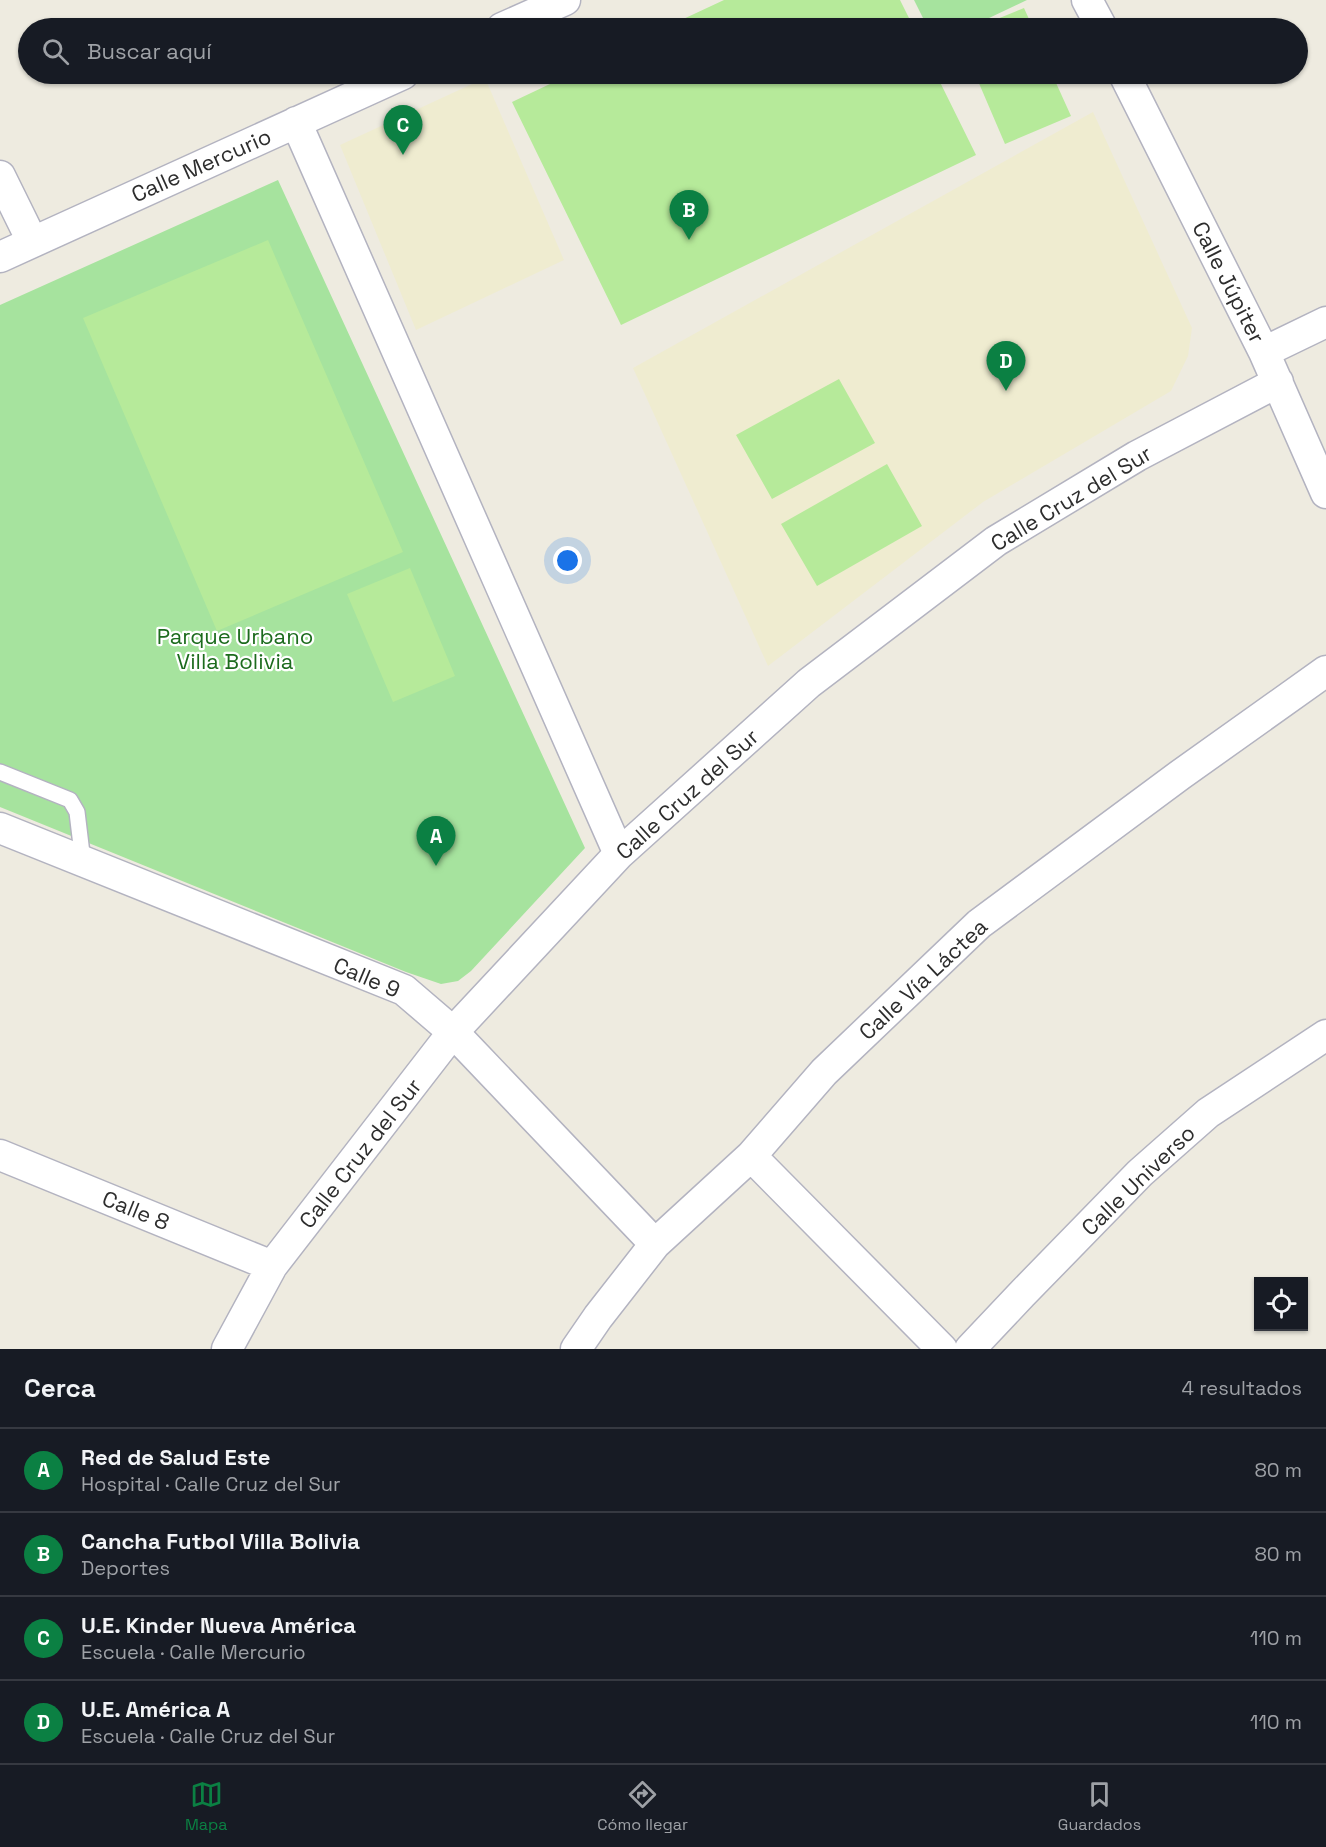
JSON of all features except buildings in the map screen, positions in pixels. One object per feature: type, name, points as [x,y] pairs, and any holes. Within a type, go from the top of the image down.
[{"type":"street","points":[[524,18],[565,0]]},
{"type":"street","points":[[1087,0],[1097,18]]},
{"type":"street","name":"Calle Mercurio","points":[[0,257],[381,84]]},
{"type":"street","name":"Calle Júpiter","points":[[1129,84],[1264,352],[1326,493]]},
{"type":"street","points":[[296,122],[619,854]]},
{"type":"street","points":[[0,176],[32,242]]},
{"type":"street","points":[[1264,352],[1326,322]]},
{"type":"street","name":"Calle Cruz del Sur","points":[[227,1349],[272,1266],[453,1032],[619,854],[809,683],[996,541],[1137,456],[1278,382]]},
{"type":"street","name":"Calle Vía Láctea","points":[[576,1349],[655,1244],[751,1156],[824,1072],[979,924],[1326,670]]},
{"type":"street","name":"Calle 9","points":[[0,828],[404,990],[453,1032],[655,1244]]},
{"type":"street","name":"Calle Universo","points":[[970,1349],[1140,1173],[1208,1113],[1326,1035]]},
{"type":"street","name":"Calle 8","points":[[0,1155],[272,1266]]},
{"type":"street","points":[[751,1156],[942,1349]]},
{"type":"lane","points":[[0,772],[69,800],[77,812],[83,862]]},
{"type":"shaded area","points":[[472,84],[488,84],[564,260],[416,330],[340,145]]},
{"type":"shaded area","points":[[1093,112],[1192,328],[1188,356],[1171,391],[983,502],[768,666],[633,368]]},
{"type":"green space","points":[[724,0],[900,0],[909,18],[685,18]]},
{"type":"green space","points":[[914,0],[1027,0],[989,18],[923,18]]},
{"type":"green space","points":[[1024,8],[1028,18],[1000,18]]},
{"type":"green space","points":[[550,84],[941,84],[976,155],[621,325],[512,102]]},
{"type":"green space","points":[[979,84],[1057,84],[1071,116],[1005,144]]},
{"type":"green space","name":"Parque Urbano Villa Bolivia","points":[[278,180],[585,848],[471,971],[458,981],[441,984],[406,972],[0,807],[0,305]]},
{"type":"green space","points":[[268,240],[403,552],[217,631],[83,318]]},
{"type":"green space","points":[[839,379],[875,443],[772,499],[736,435]]},
{"type":"green space","points":[[887,464],[922,526],[817,586],[781,524]]},
{"type":"green space","points":[[410,568],[455,676],[393,702],[347,594]]},
{"type":"place","name":"U.E. Kinder Nueva América","points":[[403,155]]},
{"type":"place","name":"Cancha Futbol Villa Bolivia","points":[[689,240]]},
{"type":"place","name":"U.E. América A","points":[[1006,391]]},
{"type":"place","name":"Red de Salud Este","points":[[436,866]]}]
